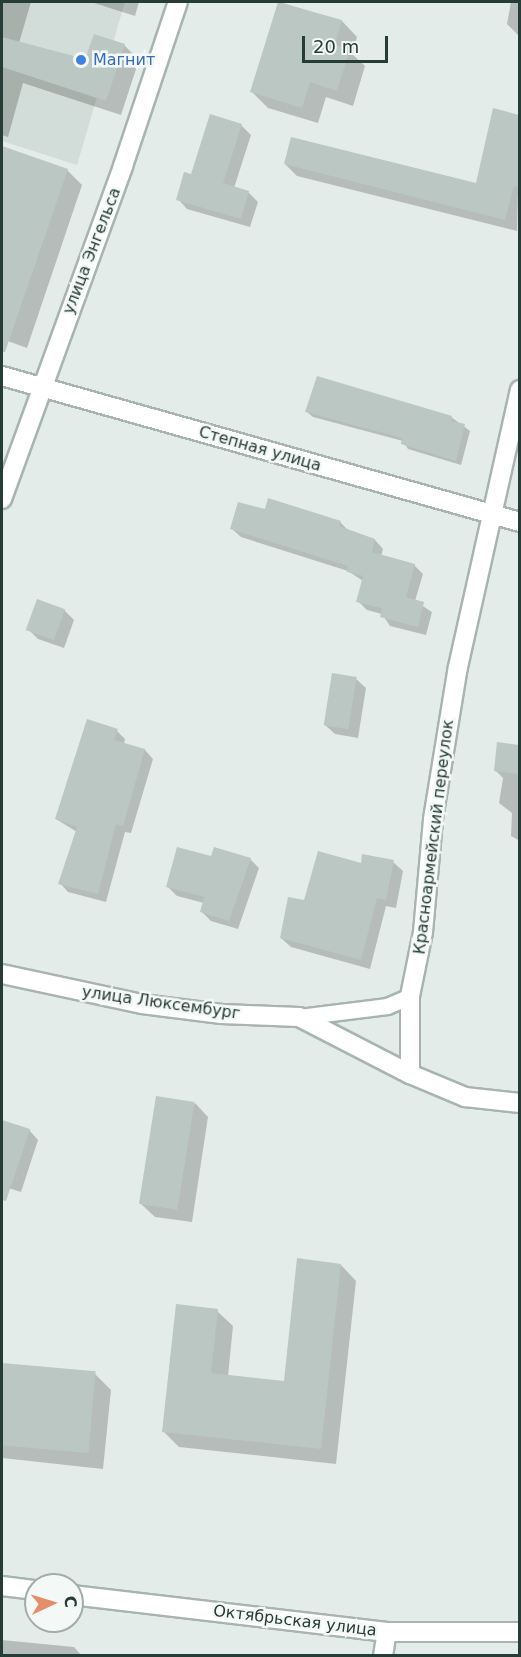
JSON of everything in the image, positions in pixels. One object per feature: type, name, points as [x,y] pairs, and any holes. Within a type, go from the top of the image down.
[{"type":"street","name":"улица Энгельса","points":[[2,499],[40,387],[123,166],[178,2]]},
{"type":"street","name":"Степная улица","points":[[2,376],[519,522]]},
{"type":"street","name":"Красноармейский переулок","points":[[410,1074],[410,996],[423,932],[433,819],[448,726],[519,390]]},
{"type":"street","name":"улица Люксембург","points":[[2,974],[142,1004],[221,1014],[299,1017],[410,1074],[465,1097],[519,1103]]},
{"type":"street","points":[[2,1586],[24,1589]]},
{"type":"street","name":"Октябрьская улица","points":[[84,1596],[387,1632],[519,1632]]},
{"type":"street","points":[[383,1656],[387,1632]]},
{"type":"lane","points":[[299,1017],[387,1006],[410,996]]},
{"type":"shaded area","points":[[2,2],[125,2],[77,165],[2,141]]},
{"type":"building","points":[[278,2],[342,20],[335,45],[350,49],[337,91],[310,82],[302,108],[250,92]]},
{"type":"building","points":[[94,34],[125,44],[106,101],[2,67],[2,37],[85,59]]},
{"type":"building","points":[[493,108],[519,115],[519,187],[514,186],[505,220],[284,164],[291,137],[476,183]]},
{"type":"building","points":[[210,114],[242,124],[223,183],[249,191],[241,219],[176,200],[184,172],[191,174]]},
{"type":"building","points":[[2,146],[68,169],[5,352],[2,352]]},
{"type":"building","points":[[317,376],[452,416],[451,421],[465,424],[456,461],[401,444],[402,438],[305,412]]},
{"type":"building","points":[[268,498],[341,521],[339,526],[375,539],[372,552],[415,564],[406,597],[424,602],[418,627],[380,617],[382,608],[356,602],[363,576],[347,572],[348,566],[230,529],[238,502],[265,509]]},
{"type":"building","points":[[37,599],[65,609],[54,640],[26,630]]},
{"type":"building","points":[[332,673],[357,677],[348,729],[324,725]]},
{"type":"building","points":[[87,719],[118,729],[114,740],[145,749],[123,826],[116,824],[98,894],[58,884],[77,827],[55,819]]},
{"type":"building","points":[[497,742],[519,745],[519,774],[494,771]]},
{"type":"building","points":[[177,847],[211,856],[214,847],[251,858],[229,921],[200,912],[204,897],[166,887]]},
{"type":"building","points":[[318,851],[361,863],[362,854],[394,860],[386,900],[377,898],[361,960],[280,938],[288,897],[304,900]]},
{"type":"building","points":[[156,1096],[195,1102],[177,1210],[139,1204]]},
{"type":"building","points":[[2,1120],[30,1129],[6,1201],[2,1200]]},
{"type":"building","points":[[297,1258],[341,1264],[321,1449],[162,1432],[176,1304],[218,1309],[211,1373],[284,1381]]},
{"type":"building","points":[[2,1363],[96,1371],[88,1453],[2,1445]]},
{"type":"place","name":"Магнит","points":[[81,60]]}]
